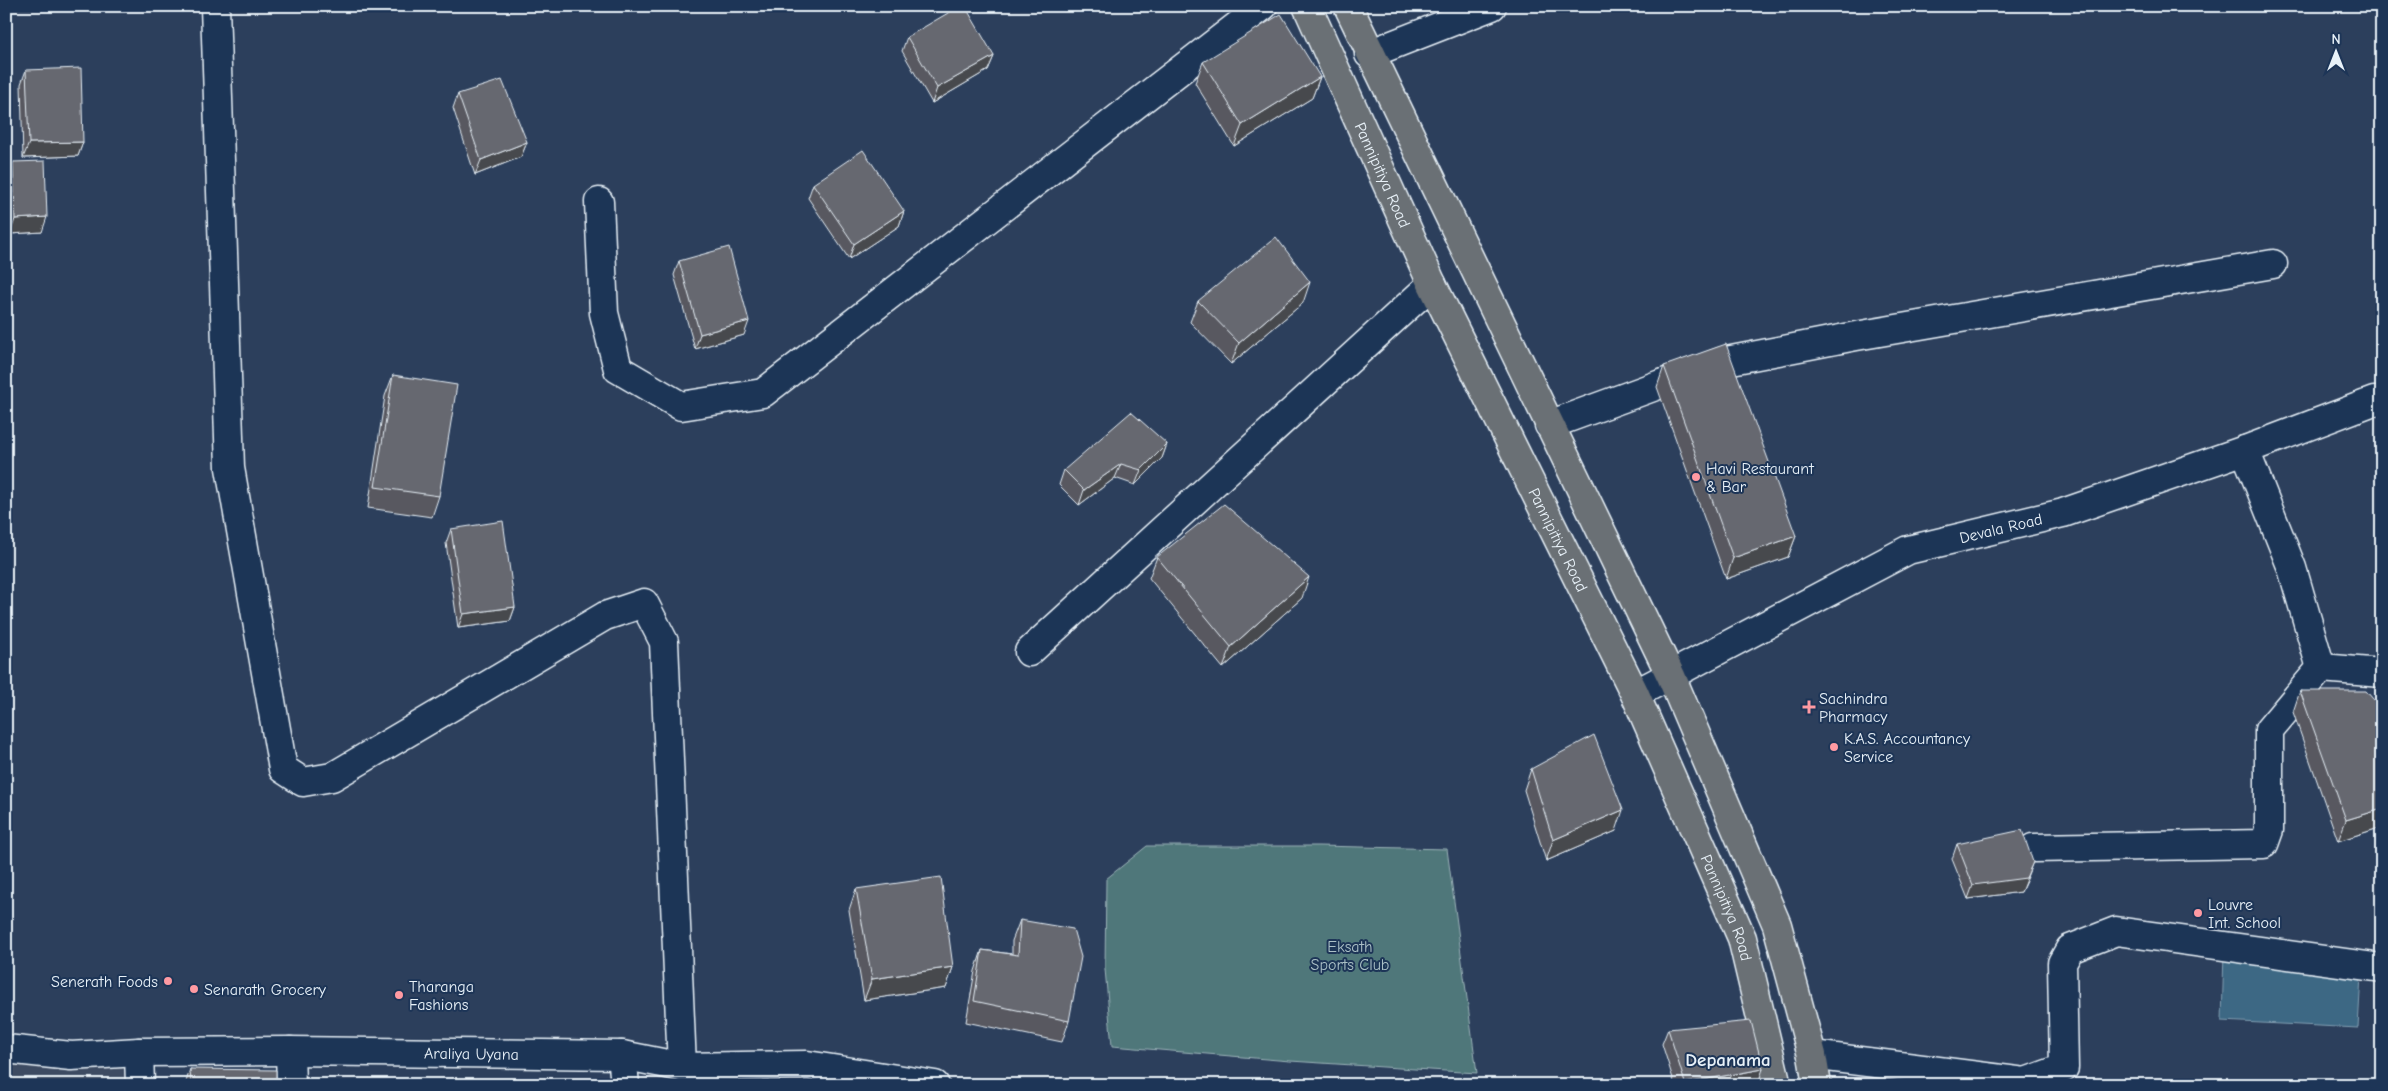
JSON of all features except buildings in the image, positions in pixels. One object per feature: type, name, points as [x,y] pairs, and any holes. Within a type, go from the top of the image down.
[{"type":"main road","name":"Pannipitiya Road","points":[[1307,6],[1432,284],[1635,694],[1742,938],[1777,1085]]},
{"type":"main road","points":[[1348,6],[1369,54],[1671,676],[1777,925],[1812,1055],[1817,1085]]},
{"type":"street","points":[[215,6],[230,468],[284,769],[303,782],[332,777],[605,616],[644,603],[664,642],[682,1066]]},
{"type":"street","points":[[600,202],[604,313],[618,369],[682,406],[764,393],[1263,6]]},
{"type":"street","points":[[1369,54],[1492,6]]},
{"type":"street","points":[[1549,424],[1721,362],[1866,334],[2273,264]]},
{"type":"street","points":[[1029,652],[1432,284]]},
{"type":"street","name":"Devala Road","points":[[1635,694],[1908,550],[2063,513],[2245,450],[2374,401],[2382,402]]},
{"type":"street","points":[[2245,450],[2292,568],[2321,668]]},
{"type":"street","points":[[2321,668],[2382,673]]},
{"type":"street","points":[[2033,848],[2264,844],[2269,830],[2269,730],[2321,668]]},
{"type":"street","points":[[1812,1055],[2025,1082],[2064,1068],[2062,963],[2070,949],[2116,931],[2382,968]]},
{"type":"street","name":"Araliya Uyana","points":[[6,1049],[71,1056],[139,1052],[290,1051],[622,1055],[682,1066],[807,1065],[934,1085]]},
{"type":"street","points":[[290,1051],[291,1085]]},
{"type":"street","points":[[139,1052],[140,1085]]},
{"type":"street","points":[[622,1055],[625,1085]]},
{"type":"shaded area","points":[[2224,951],[2362,957],[2358,1028],[2222,1021]]},
{"type":"shaded area","points":[[6,1044],[129,1056],[129,1085],[6,1085]]},
{"type":"green space","name":"Eksath Sports Club","points":[[1147,846],[1319,846],[1447,849],[1477,1073],[1290,1061],[1112,1046],[1105,969],[1106,879]]},
{"type":"place","name":"Havi Restaurant & Bar","points":[[1696,477]]},
{"type":"place","name":"Sachindra Pharmacy","points":[[1809,707]]},
{"type":"place","name":"K.A.S. Accountancy Service","points":[[1834,747]]},
{"type":"place","name":"Louvre Int. School","points":[[2198,913]]},
{"type":"place","name":"Senerath Foods","points":[[168,981]]},
{"type":"place","name":"Senarath Grocery","points":[[194,989]]},
{"type":"place","name":"Tharanga Fashions","points":[[399,995]]},
{"type":"district","name":"Depanama","points":[[1728,1059]]}]
